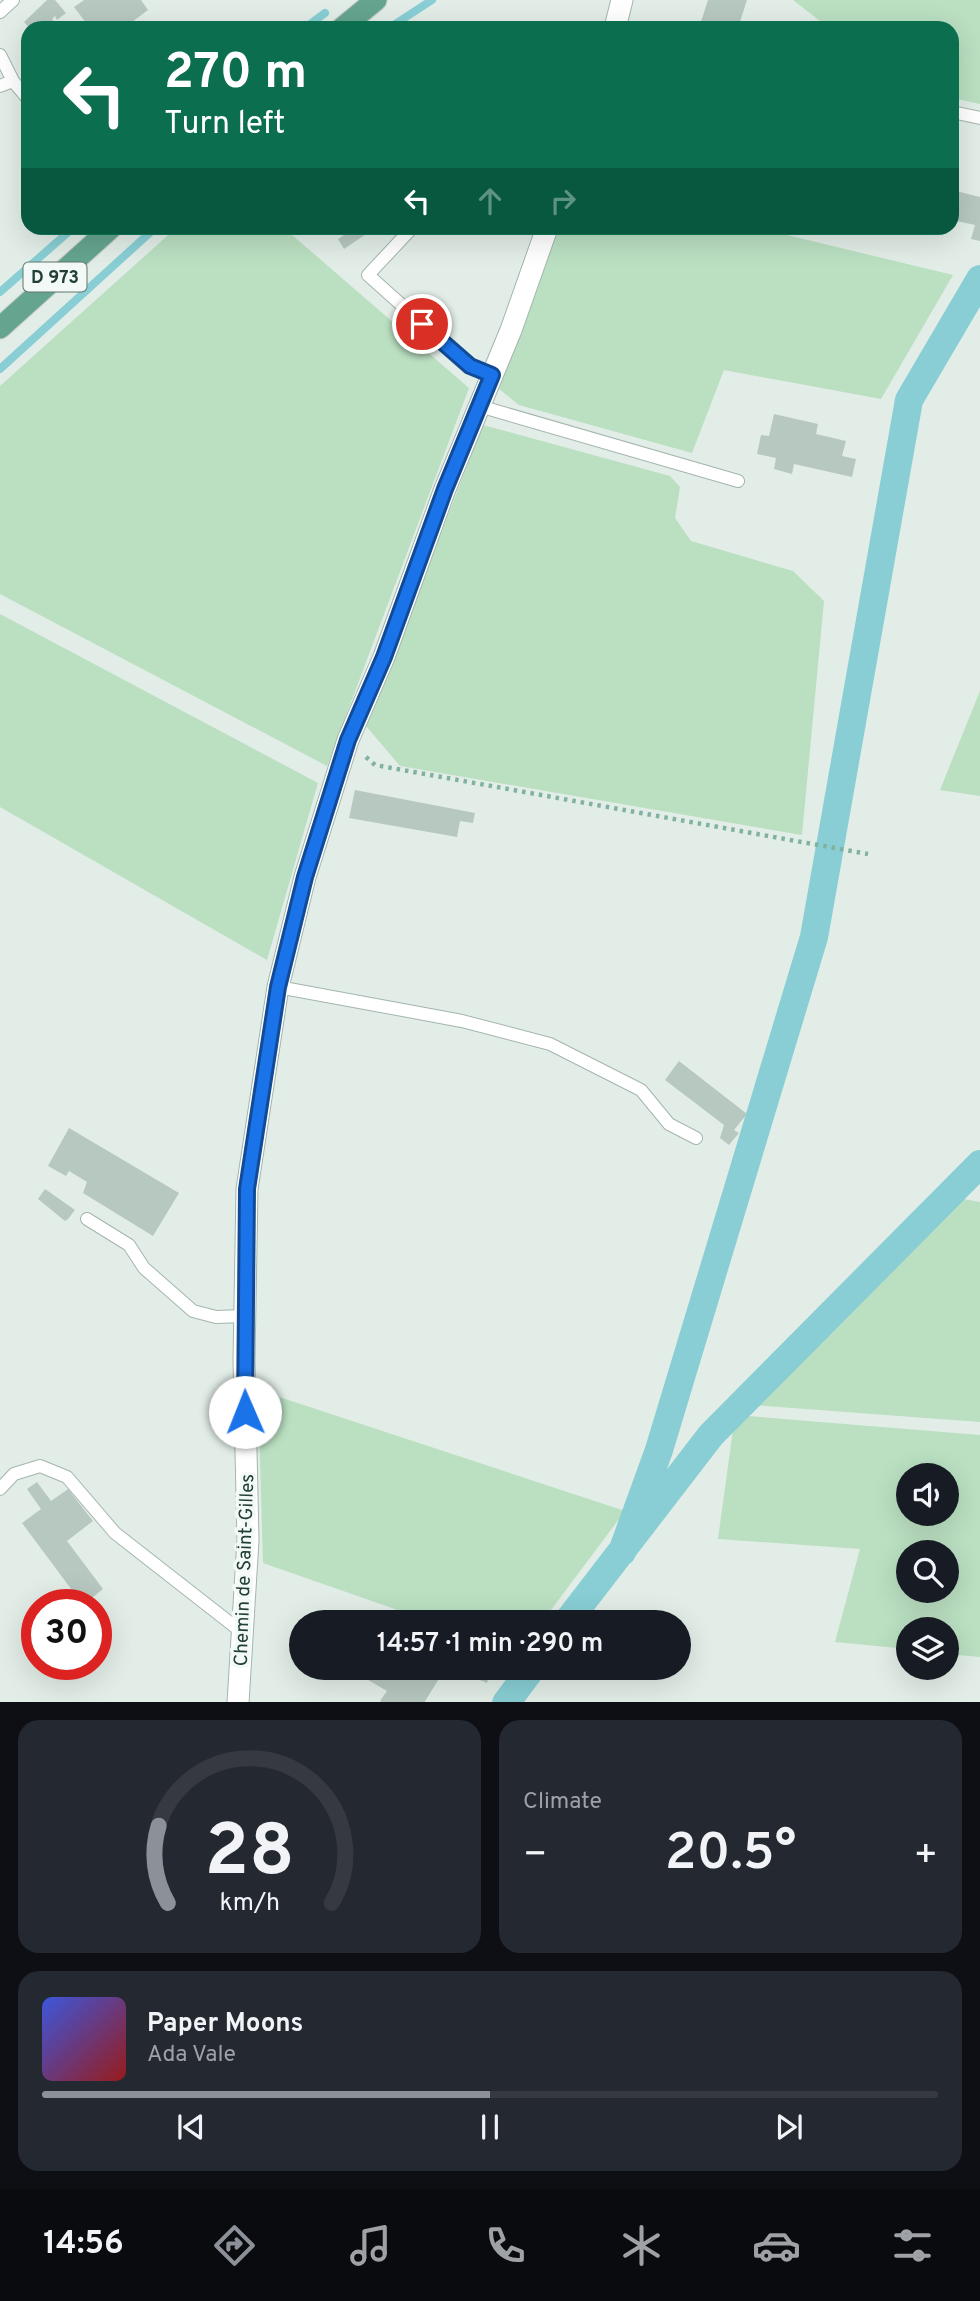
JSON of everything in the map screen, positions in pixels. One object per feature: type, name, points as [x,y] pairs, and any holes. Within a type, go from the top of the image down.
[{"type":"main road","points":[[349,21],[369,2]]},
{"type":"main road","name":"D 973","points":[[0,328],[103,235]]},
{"type":"street","points":[[617,21],[622,0]]},
{"type":"street","name":"Chemin de Saint-Gilles","points":[[238,1702],[248,1540],[244,1317],[247,1189],[278,987],[305,877],[348,740],[384,657],[445,489],[492,375],[544,235]]},
{"type":"lane","points":[[0,12],[13,0]]},
{"type":"lane","points":[[0,55],[21,91]]},
{"type":"lane","points":[[0,86],[13,81]]},
{"type":"lane","points":[[959,114],[980,118]]},
{"type":"lane","points":[[405,235],[368,275],[470,366],[492,375]]},
{"type":"lane","points":[[479,406],[738,481]]},
{"type":"lane","points":[[278,987],[462,1021],[550,1044],[641,1090],[669,1124],[696,1138]]},
{"type":"lane","points":[[87,1219],[129,1245],[144,1268],[193,1311],[216,1317],[244,1317]]},
{"type":"lane","points":[[0,1489],[14,1474],[40,1466],[67,1477],[115,1533],[244,1633]]},
{"type":"path","points":[[348,740],[375,765],[868,854]]},
{"type":"green space","points":[[793,0],[980,0],[980,104],[959,100],[959,21],[820,21]]},
{"type":"green space","points":[[168,235],[292,235],[469,388],[327,766],[0,594],[0,386]]},
{"type":"green space","points":[[555,235],[787,235],[953,275],[881,399],[724,370],[692,453],[519,405],[499,389]]},
{"type":"green space","points":[[483,425],[670,476],[680,487],[675,518],[691,541],[793,571],[824,601],[802,835],[400,766],[366,726]]},
{"type":"green space","points":[[0,614],[318,783],[267,960],[0,807]]},
{"type":"green space","points":[[980,691],[980,796],[940,790]]},
{"type":"green space","points":[[958,1198],[980,1202],[980,1422],[753,1405]]},
{"type":"green space","points":[[258,1390],[625,1511],[551,1610],[398,1610],[263,1563]]},
{"type":"green space","points":[[735,1415],[980,1435],[980,1657],[959,1655],[959,1617],[896,1617],[896,1648],[835,1642],[860,1549],[718,1539]]},
{"type":"building","points":[[47,0],[55,0],[66,13],[57,20],[55,16],[54,21],[25,21]]},
{"type":"building","points":[[84,0],[141,0],[148,10],[133,21],[85,21],[74,7]]},
{"type":"building","points":[[708,0],[747,0],[740,21],[701,21]]},
{"type":"building","points":[[959,192],[980,197],[980,241],[971,239],[975,225],[959,222]]},
{"type":"building","points":[[344,235],[365,235],[344,249],[338,239]]},
{"type":"building","points":[[774,414],[818,424],[816,434],[846,441],[842,456],[856,459],[852,477],[794,464],[792,474],[774,469],[776,458],[757,454],[761,435],[769,436]]},
{"type":"building","points":[[355,790],[475,813],[473,823],[460,821],[457,837],[349,818]]},
{"type":"building","points":[[679,1061],[747,1114],[734,1130],[739,1133],[729,1145],[720,1138],[724,1125],[665,1080]]},
{"type":"building","points":[[69,1128],[179,1193],[153,1236],[83,1193],[87,1182],[69,1171],[66,1176],[48,1166]]},
{"type":"building","points":[[45,1189],[75,1210],[68,1219],[65,1221],[38,1199]]},
{"type":"building","points":[[37,1482],[51,1501],[68,1489],[93,1521],[67,1541],[103,1589],[71,1589],[22,1523],[41,1509],[27,1489]]},
{"type":"building","points":[[368,1680],[438,1680],[425,1702],[382,1702],[387,1691]]},
{"type":"waterway","points":[[400,21],[432,0]]},
{"type":"waterway","points":[[314,21],[325,13]]},
{"type":"waterway","points":[[0,292],[65,235]]},
{"type":"waterway","points":[[0,369],[147,235]]},
{"type":"waterway","points":[[622,1552],[659,1450],[814,937],[909,400],[980,279]]},
{"type":"waterway","points":[[576,1610],[711,1435],[980,1164]]},
{"type":"waterway","points":[[507,1702],[523,1680]]},
{"type":"route","points":[[245,1412],[244,1282],[247,1189],[278,987],[305,877],[348,740],[384,657],[445,489],[492,375],[470,366],[422,324]]}]
